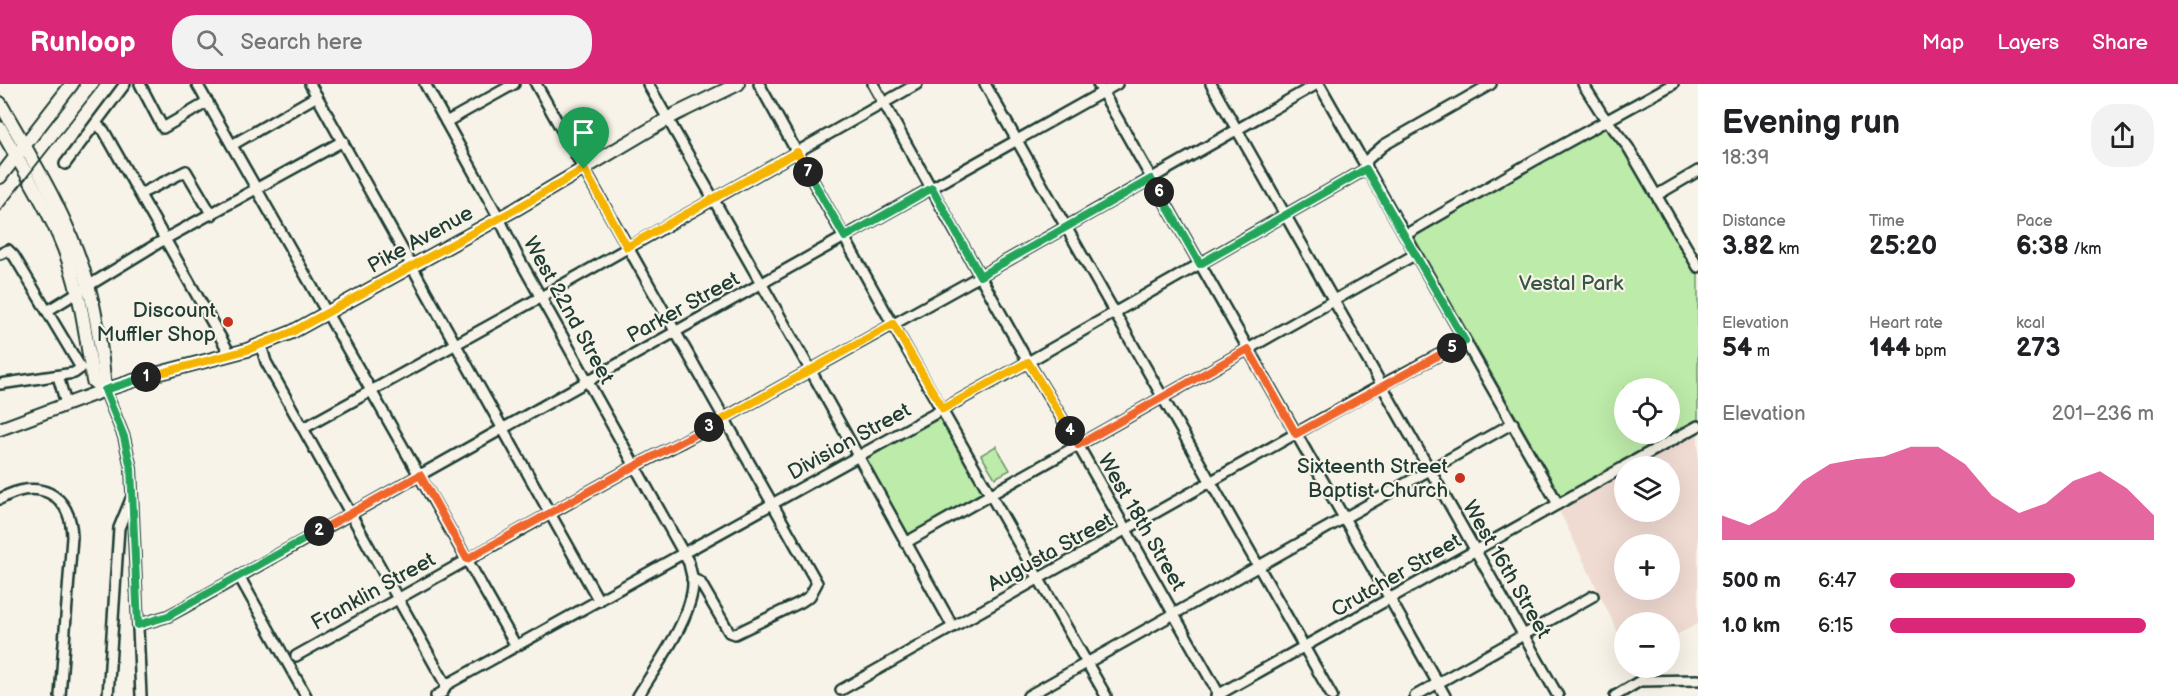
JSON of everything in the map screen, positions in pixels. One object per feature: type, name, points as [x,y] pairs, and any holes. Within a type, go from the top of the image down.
[{"type":"main road","name":"Pike Avenue","points":[[0,429],[105,390],[261,345],[292,332],[499,218],[667,119],[738,84]]},
{"type":"main road","points":[[0,177],[70,85]]},
{"type":"main road","points":[[0,103],[72,271],[85,326],[93,381],[105,390]]},
{"type":"main road","points":[[0,128],[20,152],[66,225],[89,287],[99,333],[105,390]]},
{"type":"street","points":[[65,164],[125,84]]},
{"type":"street","points":[[140,84],[163,128],[208,102]]},
{"type":"street","points":[[197,84],[516,646]]},
{"type":"street","points":[[310,84],[598,600]]},
{"type":"street","name":"West 22nd Street","points":[[425,84],[684,552],[692,579]]},
{"type":"street","points":[[446,122],[514,84]]},
{"type":"street","points":[[536,84],[817,583],[810,596],[801,602],[740,632],[729,632],[700,582],[692,579],[691,599],[685,618],[638,696]]},
{"type":"street","points":[[648,84],[953,627]]},
{"type":"street","points":[[759,84],[893,324],[1106,696]]},
{"type":"street","name":"West 18th Street","points":[[873,84],[1028,362],[1078,445],[1219,696]]},
{"type":"street","points":[[304,428],[917,84]]},
{"type":"street","points":[[985,84],[1332,696]]},
{"type":"street","name":"Parker Street","points":[[138,625],[168,616],[1017,140],[1100,88],[1117,84]]},
{"type":"street","name":"West 16th Street","points":[[1210,84],[1558,696]]},
{"type":"street","points":[[1318,84],[1558,504]]},
{"type":"street","name":"Franklin Street","points":[[296,656],[550,513],[811,371],[1318,84]]},
{"type":"street","name":"Division Street","points":[[436,696],[443,692],[446,685],[1028,362],[1366,169],[1367,160],[1384,145],[1491,84]]},
{"type":"street","points":[[1583,84],[1623,140],[1698,267]]},
{"type":"street","points":[[1405,235],[1673,84]]},
{"type":"street","points":[[1100,88],[1445,696]]},
{"type":"street","points":[[232,145],[317,96]]},
{"type":"street","points":[[96,124],[104,131],[230,354]]},
{"type":"street","points":[[47,310],[89,287],[165,239],[213,215],[343,141]]},
{"type":"street","points":[[140,194],[186,171],[213,215]]},
{"type":"street","points":[[1657,195],[1698,171]]},
{"type":"street","points":[[0,384],[58,376],[80,370],[15,256],[12,252],[3,252]]},
{"type":"street","points":[[905,543],[1416,254]]},
{"type":"street","name":"Augusta Street","points":[[841,690],[1465,341]]},
{"type":"street","points":[[261,345],[266,362],[446,685]]},
{"type":"street","points":[[58,376],[66,404]]},
{"type":"street","points":[[105,390],[128,448],[133,494],[141,696]]},
{"type":"street","points":[[1028,696],[1513,423]]},
{"type":"street","name":"Crutcher Street","points":[[1645,456],[1698,426]]},
{"type":"street","name":"Crutcher Street","points":[[1219,696],[1614,473]]},
{"type":"street","points":[[0,499],[16,490],[28,488],[43,490],[57,498],[70,517],[72,537],[60,696]]},
{"type":"street","points":[[108,696],[120,528],[133,494]]},
{"type":"street","points":[[239,576],[306,696]]},
{"type":"street","points":[[1415,696],[1593,596]]},
{"type":"street","points":[[1615,696],[1640,681],[1698,680]]},
{"type":"shaded area","points":[[1698,431],[1698,624],[1680,633],[1680,612],[1614,612],[1614,624],[1560,512],[1614,480],[1614,522],[1680,522],[1680,456],[1655,456],[1676,444],[1680,444],[1680,442]]},
{"type":"green space","name":"Vestal Park","points":[[1605,125],[1626,151],[1698,274],[1698,421],[1680,431],[1680,378],[1614,378],[1614,444],[1657,444],[1636,456],[1614,456],[1614,469],[1562,498],[1414,237]]},
{"type":"green space","points":[[939,417],[942,418],[984,494],[910,537],[906,536],[864,461]]},
{"type":"green space","points":[[996,446],[1010,470],[995,478],[981,455]]},
{"type":"railway","points":[[0,211],[100,84]]},
{"type":"place","name":"Discount Muffler Shop","points":[[228,322]]},
{"type":"place","name":"Sixteenth Street Baptist Church","points":[[1460,478]]},
{"type":"route","points":[[797,152],[845,237],[932,188],[980,276],[1151,179],[1200,264],[1366,169],[1465,341],[1296,434],[1248,349],[1078,445],[1028,362],[943,409],[893,324],[680,444],[624,472],[467,559],[420,475],[168,616],[138,625],[131,468],[128,448],[105,390],[148,376],[247,350],[292,332],[584,169],[627,247],[797,152]]}]
